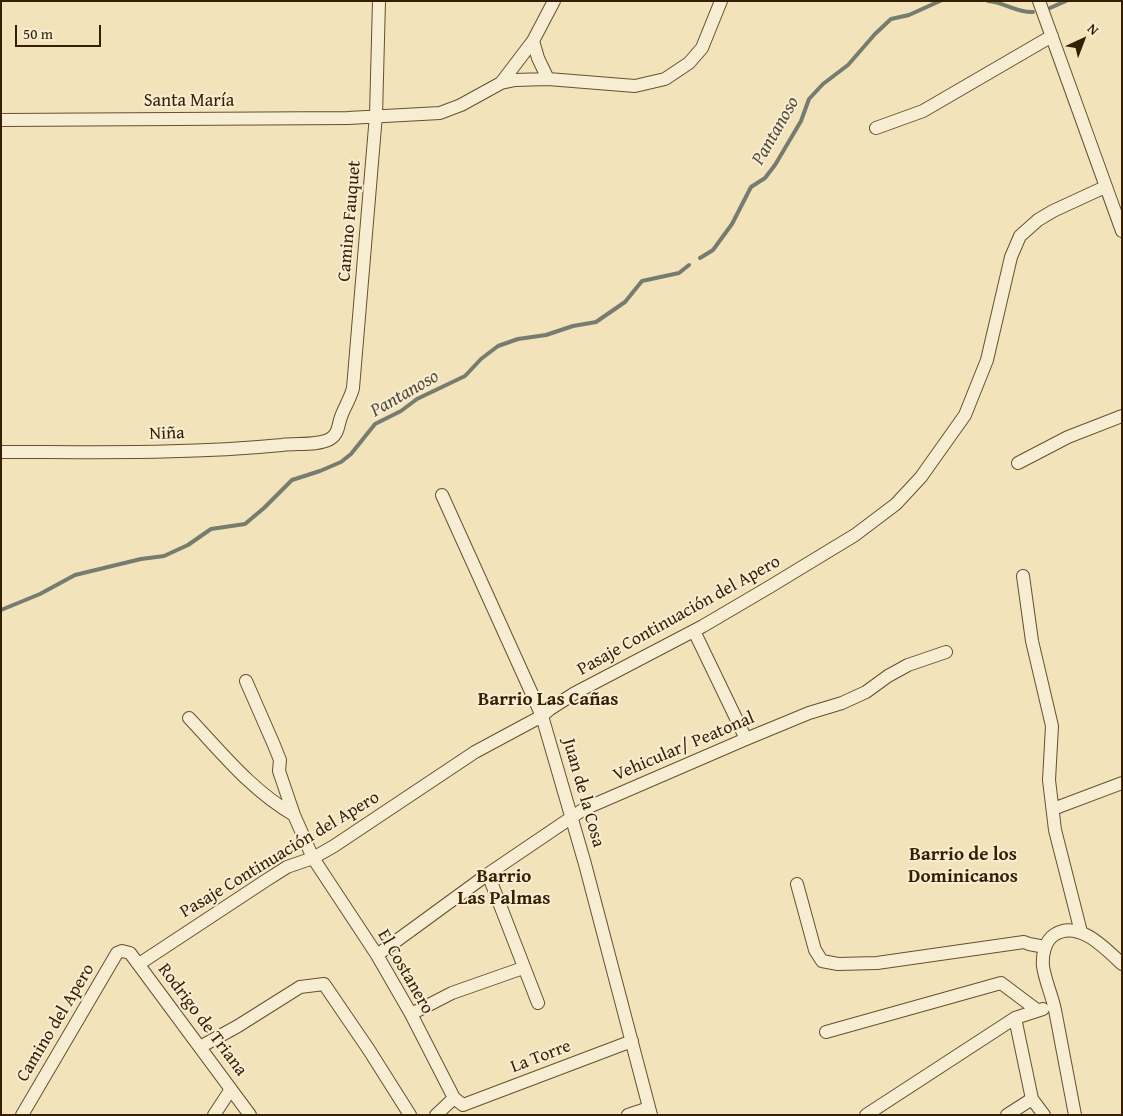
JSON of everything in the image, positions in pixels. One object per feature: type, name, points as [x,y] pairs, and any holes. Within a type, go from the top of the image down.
[{"type":"street","name":"Camino Fauquet","points":[[332,438],[339,428],[340,420],[350,400],[353,388],[376,116],[379,1]]},
{"type":"street","points":[[501,83],[533,41],[554,1]]},
{"type":"street","points":[[501,83],[515,80],[548,78],[635,86],[665,79],[689,63],[702,48],[721,1]]},
{"type":"street","points":[[1040,1],[1122,231]]},
{"type":"street","points":[[876,128],[923,111],[1052,36]]},
{"type":"street","points":[[533,41],[548,78]]},
{"type":"street","name":"Santa María","points":[[1,120],[410,116],[440,113],[462,106],[501,83]]},
{"type":"street","name":"Pasaje Continuación del Apero","points":[[139,964],[288,867],[313,858],[334,846],[474,752],[542,716],[575,693],[694,631],[855,535],[896,504],[922,477],[965,415],[982,374],[1011,257],[1020,236],[1038,220],[1053,211],[1105,187]]},
{"type":"street","points":[[1018,463],[1068,437],[1122,416]]},
{"type":"street","name":"Niña","points":[[1,452],[234,450],[322,442],[332,438]]},
{"type":"street","name":"Juan de la Cosa","points":[[442,495],[542,716],[588,874],[650,1111]]},
{"type":"street","points":[[1023,576],[1032,641],[1052,726],[1049,780],[1055,830],[1081,932]]},
{"type":"street","points":[[694,631],[746,739]]},
{"type":"street","name":"Vehicular/ Peatonal","points":[[377,955],[488,874],[584,809],[809,713],[842,703],[866,692],[888,676],[908,665],[946,652]]},
{"type":"street","points":[[246,681],[280,760],[279,771],[294,815],[313,858]]},
{"type":"street","points":[[189,718],[243,776],[276,805],[294,815]]},
{"type":"street","points":[[1052,809],[1122,783]]},
{"type":"street","name":"El Costanero","points":[[313,858],[377,955],[459,1102]]},
{"type":"street","points":[[488,874],[538,1003]]},
{"type":"street","points":[[797,884],[815,950],[822,961],[838,964],[877,963],[1024,942],[1045,946]]},
{"type":"street","points":[[1075,1115],[1054,1008],[1043,965],[1045,946],[1059,932],[1068,929],[1081,932],[1122,964]]},
{"type":"street","name":"Rodrigo de Triana","points":[[122,951],[130,953],[139,964],[250,1115]]},
{"type":"street","name":"Camino del Apero","points":[[22,1115],[117,953],[122,951]]},
{"type":"street","points":[[411,1014],[452,992],[524,968]]},
{"type":"street","points":[[826,1032],[1001,983],[1037,1010]]},
{"type":"street","points":[[200,1047],[238,1026],[300,987],[324,984],[410,1115]]},
{"type":"street","points":[[866,1115],[1015,1018],[1037,1010],[1054,1008]]},
{"type":"street","points":[[1015,1018],[1032,1099],[1044,1115]]},
{"type":"street","name":"La Torre","points":[[459,1102],[632,1041]]},
{"type":"street","points":[[214,1115],[231,1089]]},
{"type":"street","points":[[1007,1115],[1032,1099]]},
{"type":"street","points":[[436,1115],[459,1102]]},
{"type":"street","points":[[628,1115],[650,1111]]},
{"type":"waterway","name":"Pantanoso","points":[[700,258],[713,250],[732,224],[751,187],[765,178],[775,165],[801,121],[809,99],[823,84],[848,65],[891,19],[909,15],[940,1]]},
{"type":"waterway","name":"Pantanoso","points":[[988,1],[1000,3],[1021,11],[1033,12]]},
{"type":"waterway","points":[[1050,8],[1066,1]]},
{"type":"waterway","name":"Pantanoso","points":[[1,610],[40,594],[75,575],[141,559],[164,556],[188,545],[211,529],[245,524],[292,480],[341,462],[351,454],[375,424],[401,411],[417,399],[465,376],[481,359],[498,346],[518,339],[546,335],[573,326],[596,322],[625,302],[642,281],[679,273],[689,265]]},
{"type":"district","name":"Barrio Las Cañas","points":[[548,700]]},
{"type":"district","name":"Barrio de los Dominicanos","points":[[963,866]]},
{"type":"district","name":"Barrio Las Palmas","points":[[504,888]]}]
